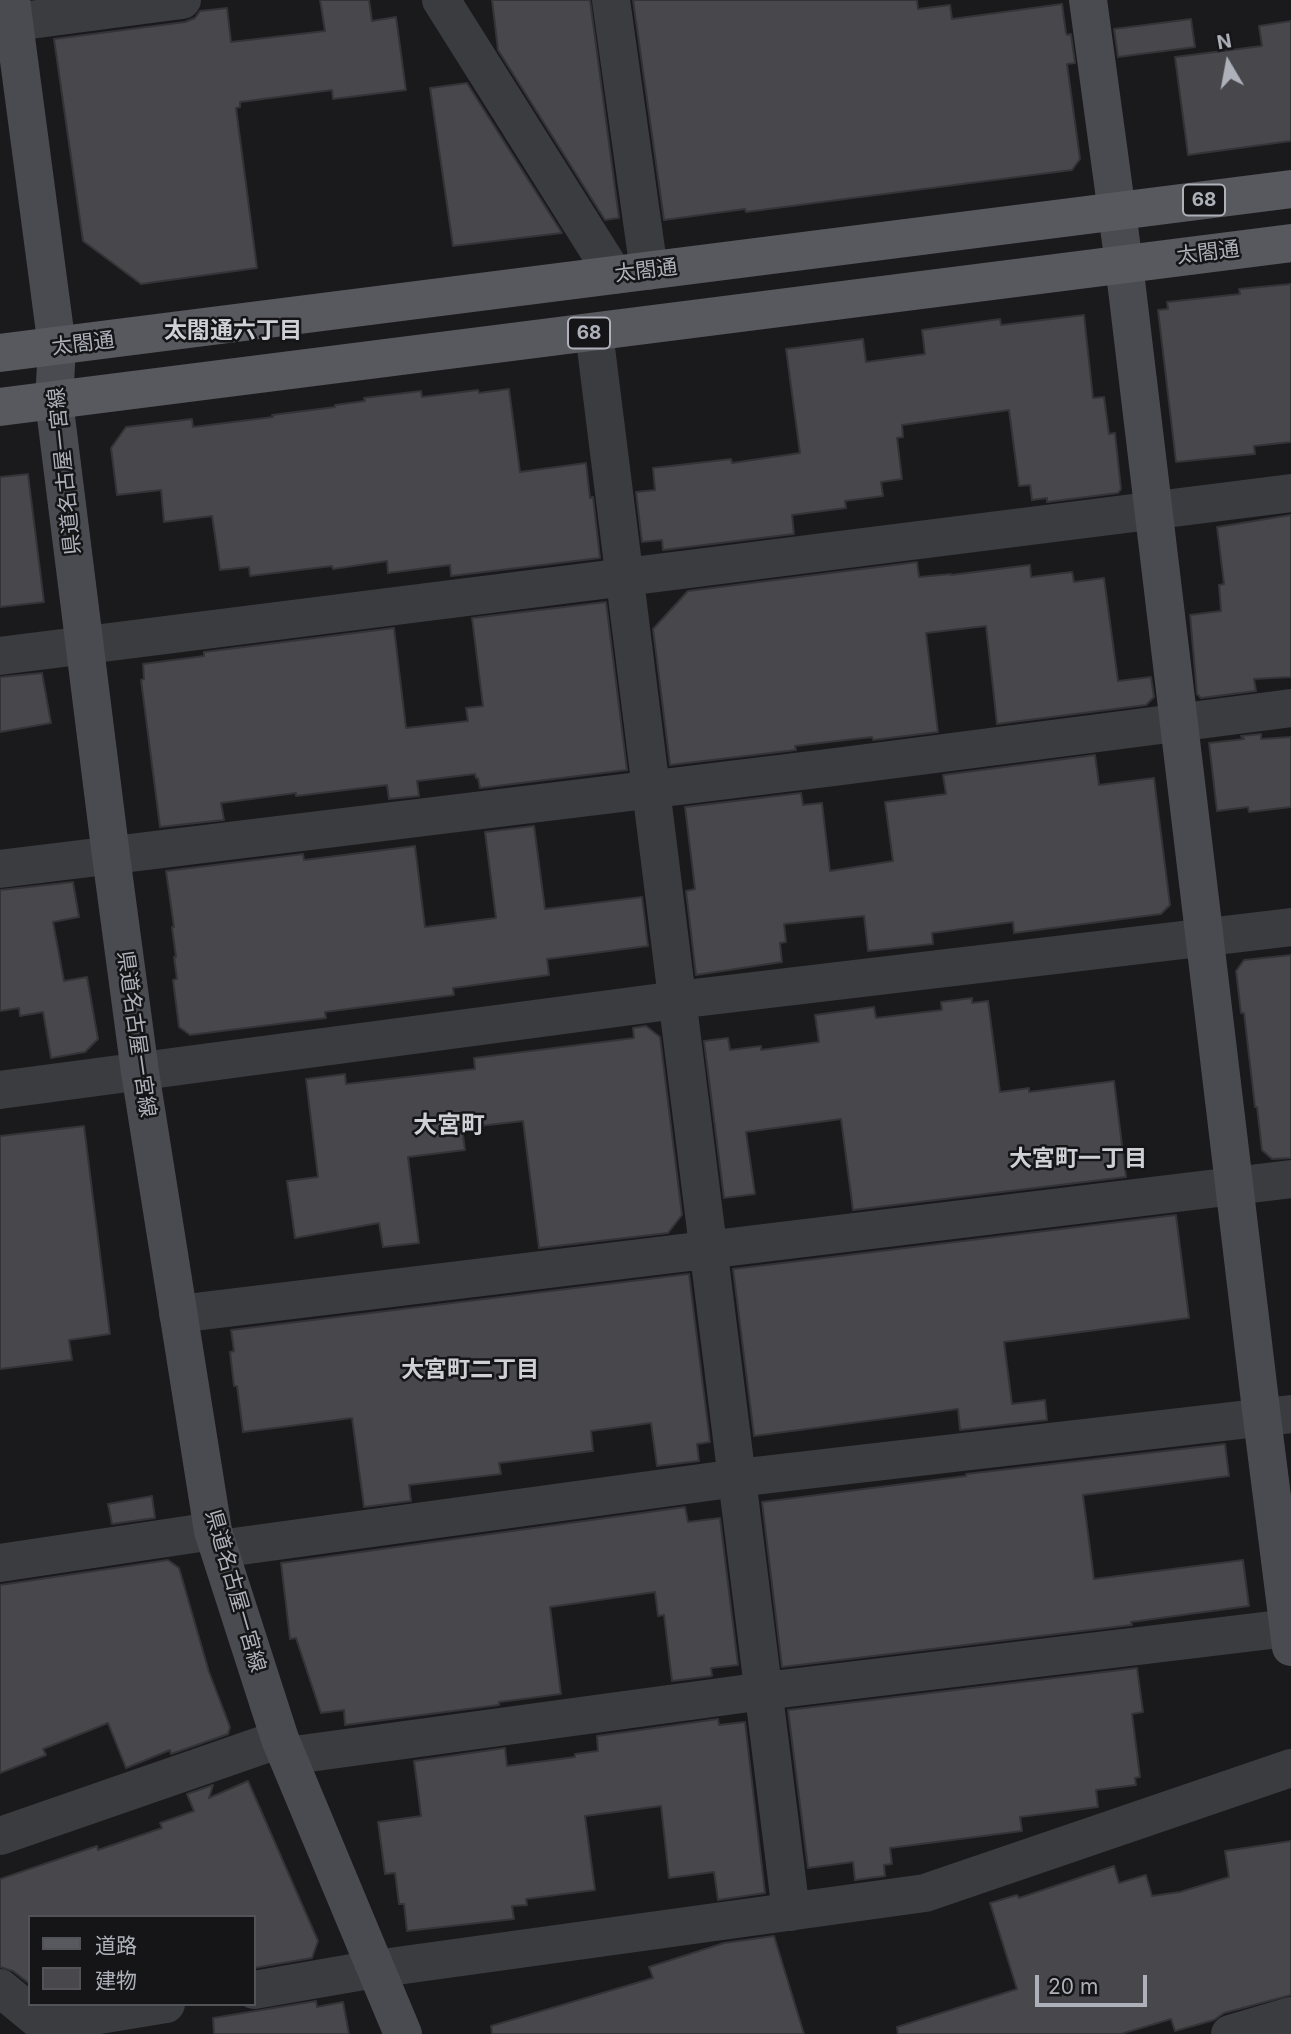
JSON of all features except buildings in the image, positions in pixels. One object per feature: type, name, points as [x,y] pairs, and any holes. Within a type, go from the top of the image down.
[{"type":"main road","points":[[1088,0],[1124,264],[1234,1188],[1276,1416],[1290,1637]]},
{"type":"main road","name":"県道名古屋一宮線","points":[[9,16],[57,347],[54,401],[140,1072],[216,1540],[283,1748],[403,2034]]},
{"type":"main road","name":"太閤通","points":[[0,353],[1291,189]]},
{"type":"main road","name":"太閤通","points":[[0,407],[1291,243]]},
{"type":"street","points":[[9,16],[182,0]]},
{"type":"street","points":[[442,0],[631,273]]},
{"type":"street","points":[[611,0],[631,273]]},
{"type":"street","points":[[594,332],[791,1912]]},
{"type":"street","points":[[0,656],[1291,493]]},
{"type":"street","points":[[0,869],[651,790],[1291,708]]},
{"type":"street","points":[[0,1090],[677,1000],[1291,927]]},
{"type":"street","points":[[178,1314],[1291,1179]]},
{"type":"street","points":[[0,1563],[1276,1416]]},
{"type":"street","points":[[0,1836],[283,1748],[764,1691],[1290,1637]]},
{"type":"street","points":[[256,1990],[375,1969],[925,1893],[1291,1768]]},
{"type":"street","points":[[0,1988],[53,2031],[158,2006]]},
{"type":"street","points":[[1230,2034],[1291,2016]]},
{"type":"district","name":"太閤通六丁目","points":[[233,331]]},
{"type":"district","name":"大宮町","points":[[449,1126]]},
{"type":"district","name":"大宮町一丁目","points":[[1078,1159]]},
{"type":"district","name":"大宮町二丁目","points":[[470,1370]]}]
